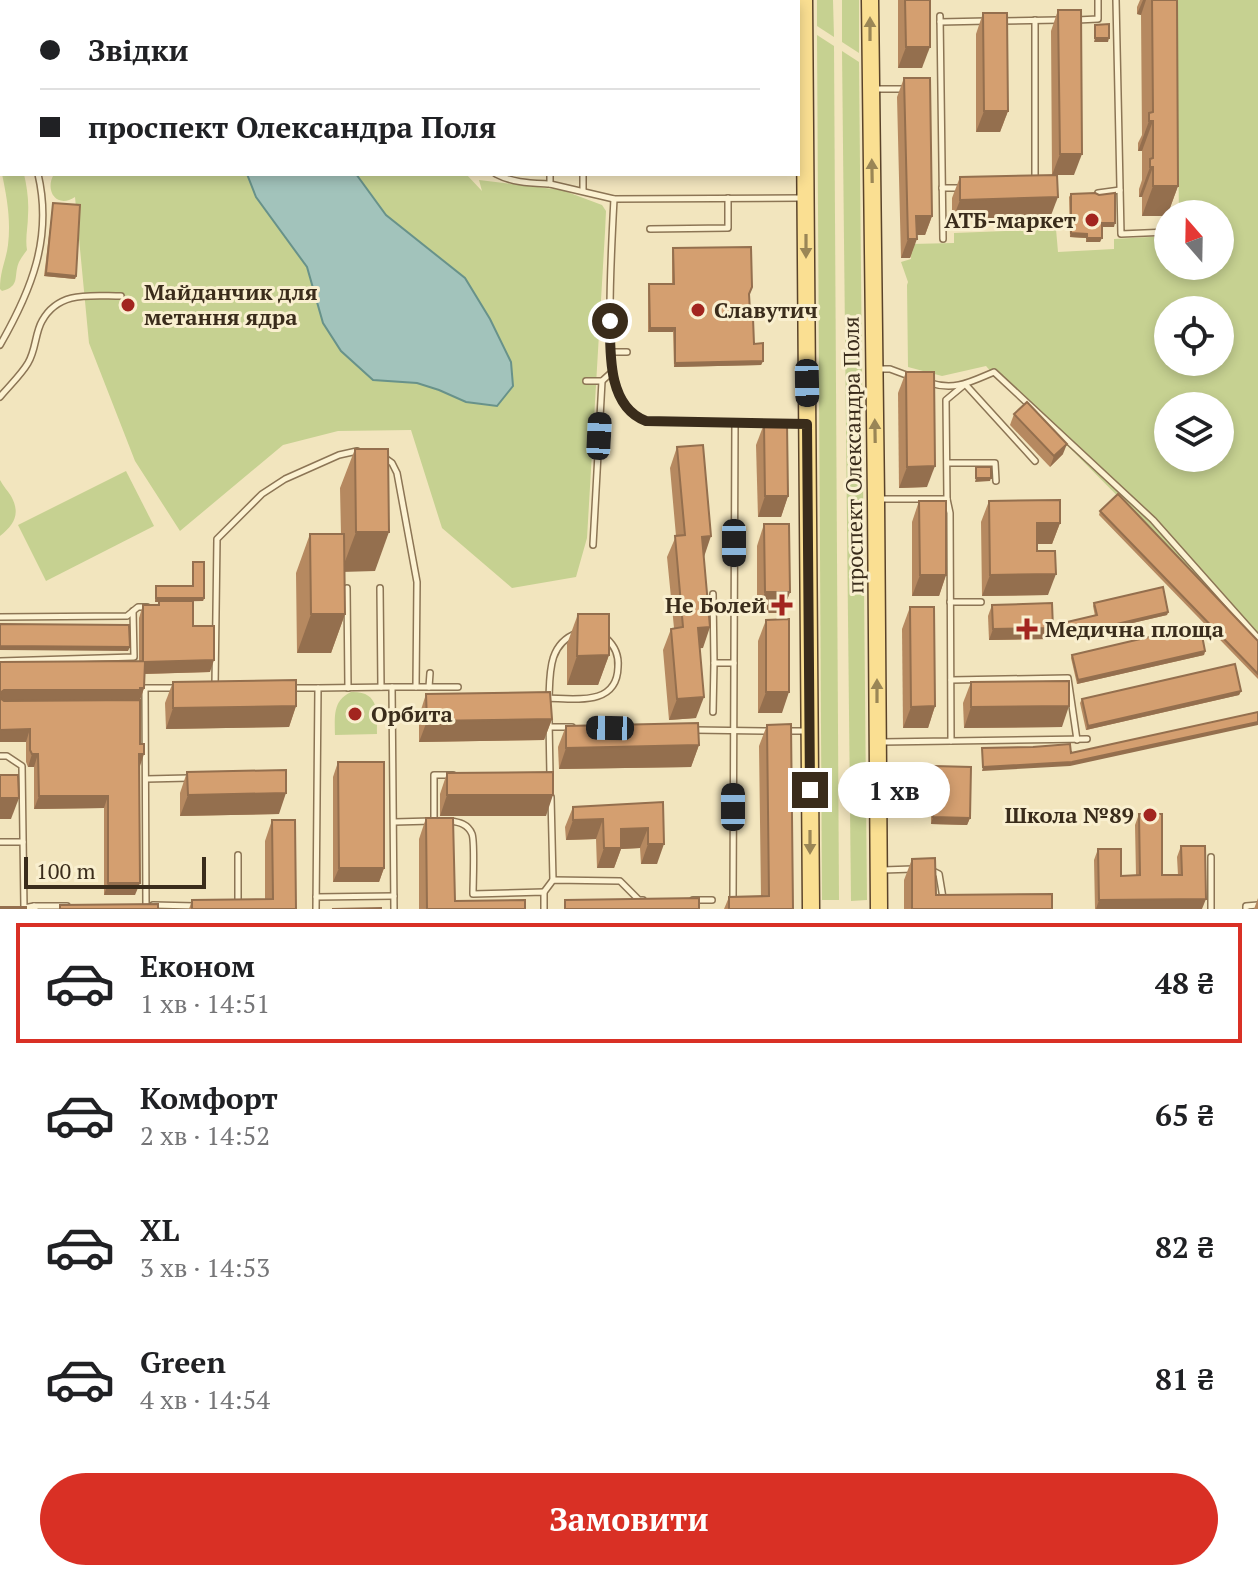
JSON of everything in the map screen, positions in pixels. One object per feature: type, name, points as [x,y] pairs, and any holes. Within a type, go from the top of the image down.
[{"type":"main road","name":"проспект Олександра Поля","points":[[804,0],[801,27],[806,198],[811,909]]},
{"type":"main road","name":"проспект Олександра Поля","points":[[870,0],[879,909]]},
{"type":"lane","points":[[943,239],[940,19],[1098,19],[1098,0]]},
{"type":"lane","points":[[1116,0],[1121,234],[1154,233]]},
{"type":"lane","points":[[1035,20],[1035,185]]},
{"type":"lane","points":[[871,89],[916,89]]},
{"type":"lane","points":[[928,90],[941,90]]},
{"type":"lane","points":[[0,345],[23,304],[36,268],[44,196],[39,176]]},
{"type":"lane","points":[[500,176],[614,199],[806,198]]},
{"type":"lane","points":[[550,176],[550,184]]},
{"type":"lane","points":[[583,176],[583,191]]},
{"type":"lane","points":[[942,188],[973,187]]},
{"type":"lane","points":[[1098,193],[1120,190]]},
{"type":"lane","points":[[650,229],[728,228],[728,198]]},
{"type":"lane","points":[[614,199],[610,258],[610,352],[617,387],[625,405],[638,418],[646,421],[807,424]]},
{"type":"lane","points":[[0,397],[29,362],[42,321],[51,309],[70,297],[121,296]]},
{"type":"lane","points":[[610,352],[627,352]]},
{"type":"lane","points":[[875,369],[890,369],[944,388],[965,384],[994,372],[1153,520],[1258,638]]},
{"type":"lane","points":[[586,381],[602,381],[613,371]]},
{"type":"lane","points":[[593,545],[602,381]]},
{"type":"lane","points":[[965,384],[1035,461]]},
{"type":"lane","points":[[951,741],[946,400],[965,384]]},
{"type":"lane","points":[[733,900],[735,423]]},
{"type":"lane","points":[[201,688],[215,687],[217,539],[262,494],[285,479],[339,455],[367,451]]},
{"type":"lane","points":[[382,456],[392,463],[397,473],[417,582],[416,687]]},
{"type":"lane","points":[[948,463],[995,463],[996,481]]},
{"type":"lane","points":[[876,499],[947,499]]},
{"type":"lane","points":[[347,588],[348,688]]},
{"type":"lane","points":[[380,588],[381,687]]},
{"type":"lane","points":[[713,594],[713,712]]},
{"type":"lane","points":[[950,602],[981,602]]},
{"type":"lane","points":[[0,617],[127,616],[138,607],[150,607]]},
{"type":"lane","points":[[0,661],[134,657],[133,611]]},
{"type":"lane","points":[[544,909],[544,892],[553,880],[549,727],[552,660],[565,637],[589,632]]},
{"type":"lane","points":[[533,698],[582,699],[609,691],[618,670],[615,647],[600,635]]},
{"type":"lane","points":[[714,663],[734,663]]},
{"type":"lane","points":[[429,687],[430,673]]},
{"type":"lane","points":[[951,680],[1068,678],[1077,740]]},
{"type":"lane","points":[[392,687],[394,909]]},
{"type":"lane","points":[[289,688],[458,687]]},
{"type":"lane","points":[[187,688],[145,688],[146,905],[165,908],[209,906]]},
{"type":"lane","points":[[316,909],[318,688]]},
{"type":"lane","points":[[549,727],[580,727]]},
{"type":"lane","points":[[687,730],[810,731]]},
{"type":"lane","points":[[877,742],[1087,739]]},
{"type":"lane","points":[[0,756],[7,756],[22,766],[24,908]]},
{"type":"lane","points":[[536,774],[550,774]]},
{"type":"lane","points":[[434,821],[434,775],[463,775]]},
{"type":"lane","points":[[146,779],[191,778]]},
{"type":"lane","points":[[11,789],[22,788]]},
{"type":"lane","points":[[394,822],[457,822],[466,826],[472,834],[473,894],[544,892]]},
{"type":"lane","points":[[0,842],[23,842]]},
{"type":"lane","points":[[238,855],[238,906]]},
{"type":"lane","points":[[1211,857],[1211,909]]},
{"type":"lane","points":[[879,870],[934,870],[939,874],[943,898],[953,906]]},
{"type":"lane","points":[[553,880],[620,881],[639,900],[653,900]]},
{"type":"lane","points":[[316,897],[394,896]]},
{"type":"lane","points":[[681,900],[712,900]]},
{"type":"lane","points":[[1246,909],[1246,906],[1258,905]]},
{"type":"lane","points":[[12,908],[82,906]]},
{"type":"green space","points":[[817,0],[833,0],[834,37],[817,26]]},
{"type":"green space","points":[[842,0],[859,0],[859,53],[842,42]]},
{"type":"green space","points":[[1176,0],[1258,0],[1258,637],[986,366],[942,376],[908,367],[908,282],[901,262],[911,259],[911,244],[954,243],[954,233],[1056,229],[1058,252],[1114,249],[1114,239],[1154,237],[1154,280],[1234,280],[1234,200],[1179,200]]},
{"type":"green space","points":[[817,35],[834,46],[839,900],[822,900]]},
{"type":"green space","points":[[842,51],[859,62],[867,900],[851,901]]},
{"type":"green space","points":[[2,176],[24,176],[28,194],[27,250],[19,262],[14,283],[2,291],[0,282],[9,227]]},
{"type":"green space","points":[[53,176],[468,176],[482,191],[479,180],[562,190],[602,205],[606,211],[587,538],[576,577],[512,588],[442,528],[411,430],[338,431],[283,445],[180,531],[135,461],[89,343],[75,197],[63,201],[58,199],[52,192]]},
{"type":"green space","points":[[126,471],[154,526],[46,581],[18,525]]},
{"type":"green space","points":[[0,480],[14,502],[16,514],[9,528],[0,536]]},
{"type":"green space","points":[[351,692],[372,699],[377,734],[335,735],[338,705]]},
{"type":"water","points":[[248,176],[357,176],[386,215],[465,278],[511,362],[513,386],[497,406],[466,402],[417,383],[373,380],[341,351],[323,323],[307,267],[256,197]]},
{"type":"building","points":[[905,0],[930,0],[930,47],[906,47]]},
{"type":"building","points":[[1152,0],[1177,0],[1178,186],[1153,186],[1153,167],[1150,167],[1150,159],[1153,158],[1153,121],[1149,121],[1149,113],[1153,112]]},
{"type":"building","points":[[1058,10],[1081,10],[1082,154],[1060,154]]},
{"type":"building","points":[[983,13],[1007,13],[1008,111],[984,111]]},
{"type":"building","points":[[1109,24],[1109,38],[1095,38],[1095,25]]},
{"type":"building","points":[[904,78],[930,78],[932,216],[916,216],[917,239],[908,239]]},
{"type":"building","points":[[1057,175],[1058,197],[960,200],[960,177]]},
{"type":"building","name":"АТБ-маркет","points":[[1115,193],[1115,223],[1102,223],[1102,238],[1071,233],[1071,194]]},
{"type":"building","points":[[53,203],[80,205],[76,276],[46,273]]},
{"type":"building","name":"Славутич","points":[[751,247],[750,311],[754,344],[763,343],[763,361],[675,363],[675,328],[650,328],[649,284],[674,284],[673,248]]},
{"type":"building","points":[[906,372],[934,372],[935,466],[907,467]]},
{"type":"building","points":[[1027,402],[1067,444],[1054,456],[1014,414]]},
{"type":"building","points":[[787,423],[788,496],[765,496],[764,424]]},
{"type":"building","points":[[703,445],[711,536],[702,537],[710,627],[698,628],[704,697],[677,699],[671,629],[683,627],[675,536],[685,535],[677,447]]},
{"type":"building","points":[[355,449],[388,449],[389,532],[356,532]]},
{"type":"building","points":[[976,467],[991,467],[991,478],[976,478]]},
{"type":"building","points":[[1118,494],[1258,641],[1258,674],[1100,511]]},
{"type":"building","points":[[1060,500],[1060,523],[1037,523],[1037,551],[1055,551],[1056,574],[990,575],[989,501]]},
{"type":"building","points":[[919,501],[946,501],[946,575],[920,575]]},
{"type":"building","points":[[764,524],[789,524],[790,592],[765,592]]},
{"type":"building","points":[[310,534],[344,534],[345,614],[311,614]]},
{"type":"building","points":[[193,562],[204,562],[204,598],[156,598],[156,586],[193,586]]},
{"type":"building","points":[[1163,587],[1168,612],[1070,635],[1067,622],[1097,615],[1094,603]]},
{"type":"building","points":[[159,601],[193,601],[193,626],[214,626],[214,660],[145,662],[144,688],[140,690],[4,690],[0,693],[0,662],[143,661],[143,605],[159,605]]},
{"type":"building","points":[[1052,603],[1053,628],[993,629],[992,605]]},
{"type":"building","points":[[910,607],[934,607],[935,706],[911,707]]},
{"type":"building","points":[[578,614],[609,614],[609,655],[577,656]]},
{"type":"building","points":[[789,619],[789,692],[766,692],[766,620]]},
{"type":"building","points":[[0,624],[129,625],[130,647],[0,646]]},
{"type":"building","points":[[1200,625],[1205,651],[1078,680],[1072,655]]},
{"type":"building","points":[[1235,664],[1241,691],[1088,726],[1082,699]]},
{"type":"building","points":[[296,680],[296,706],[173,708],[173,682]]},
{"type":"building","points":[[1069,681],[1069,706],[971,707],[971,682]]},
{"type":"building","points":[[550,692],[552,719],[427,721],[426,694]]},
{"type":"building","points":[[0,698],[4,701],[140,700],[140,744],[144,744],[144,754],[139,754],[140,883],[108,883],[108,796],[39,796],[38,754],[32,754],[30,750],[30,729],[0,730]]},
{"type":"building","points":[[1258,712],[1258,722],[1072,762],[983,767],[982,748],[1070,744],[1071,753]]},
{"type":"building","points":[[698,723],[699,745],[566,748],[566,726]]},
{"type":"building","points":[[791,724],[793,909],[729,909],[729,897],[769,896],[767,725]]},
{"type":"building","points":[[338,762],[384,762],[384,868],[339,868]]},
{"type":"building","points":[[934,766],[971,767],[970,818],[933,817],[934,805],[943,805],[943,779],[934,779]]},
{"type":"building","points":[[286,770],[286,793],[188,795],[187,772]]},
{"type":"building","points":[[553,772],[553,795],[447,795],[447,773]]},
{"type":"building","points":[[0,775],[18,775],[19,798],[0,798]]},
{"type":"building","points":[[663,802],[664,844],[648,844],[648,828],[621,829],[621,848],[604,848],[603,819],[573,820],[573,807]]},
{"type":"building","points":[[1139,814],[1162,814],[1162,875],[1182,875],[1181,846],[1205,846],[1206,899],[1099,900],[1098,849],[1121,849],[1121,876],[1140,875]]},
{"type":"building","points":[[426,818],[453,818],[455,901],[525,900],[525,909],[427,909]]},
{"type":"building","points":[[272,820],[295,820],[296,909],[192,909],[192,900],[273,899]]},
{"type":"building","points":[[935,858],[936,895],[1052,894],[1052,909],[912,909],[912,859]]},
{"type":"building","points":[[699,898],[699,909],[565,909],[565,900]]},
{"type":"building","points":[[158,904],[158,909],[60,909],[60,905]]},
{"type":"building","points":[[26,907],[26,909],[0,909]]},
{"type":"place","name":"АТБ-маркет","points":[[1092,220]]},
{"type":"place","name":"Майданчик для метання ядра","points":[[128,305]]},
{"type":"place","name":"Славутич","points":[[698,310]]},
{"type":"place","name":"Не Болей","points":[[782,605]]},
{"type":"place","name":"Медична площа","points":[[1027,629]]},
{"type":"place","name":"Орбита","points":[[355,714]]},
{"type":"place","name":"Школа №89","points":[[1150,815]]},
{"type":"route","points":[[610,321],[610,352],[617,387],[625,405],[638,418],[646,421],[807,424],[810,790]]}]
